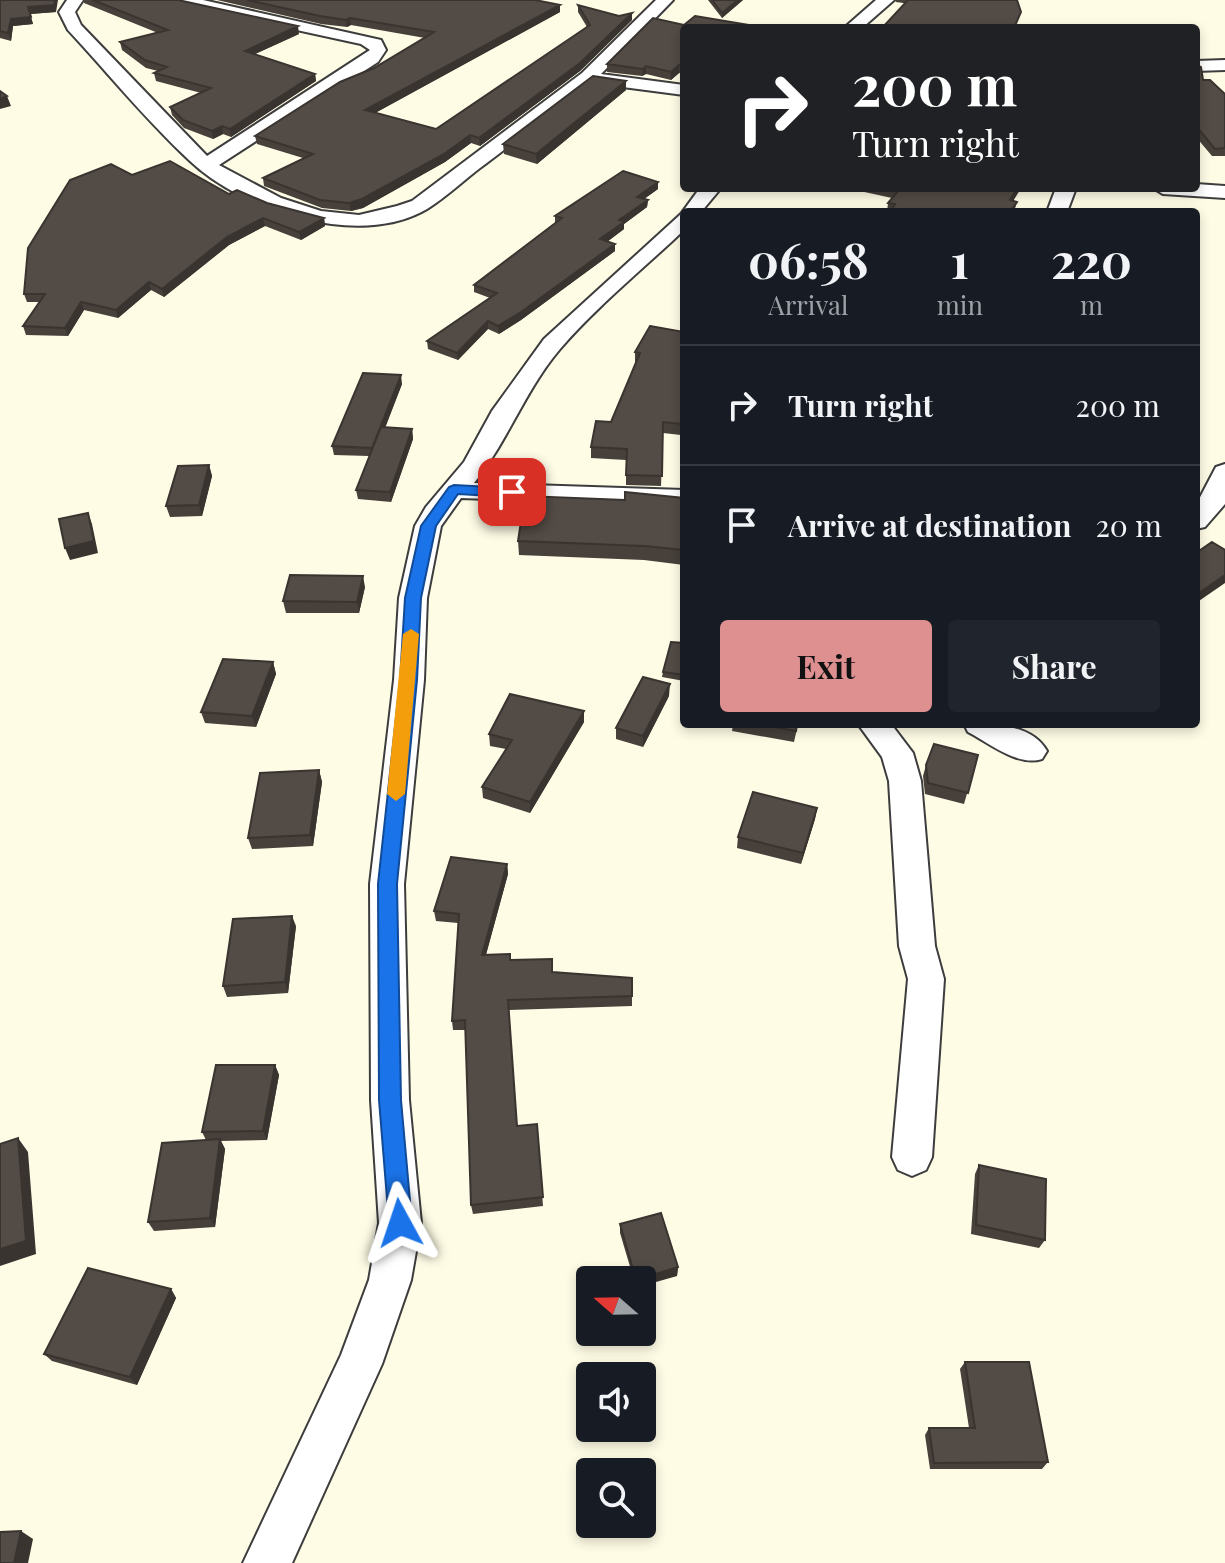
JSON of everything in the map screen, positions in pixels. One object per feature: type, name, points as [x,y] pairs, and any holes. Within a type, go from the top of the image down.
[{"type":"street","points":[[75,0],[67,12],[74,27],[206,165],[267,198],[299,211],[357,222],[398,214],[419,205],[588,77],[665,0]]},
{"type":"street","points":[[181,0],[366,40],[375,44],[378,50],[372,58],[206,165]]},
{"type":"street","points":[[857,24],[886,0]]},
{"type":"street","points":[[1200,66],[1225,65]]},
{"type":"street","points":[[588,77],[680,89]]},
{"type":"street","points":[[1200,190],[1225,192]]},
{"type":"street","points":[[694,208],[708,192]]},
{"type":"street","points":[[267,1563],[360,1364],[390,1280],[400,1223],[390,1100],[387,884],[409,680],[413,598],[428,526],[475,465],[512,399],[552,344],[680,223]]},
{"type":"street","points":[[1200,517],[1212,504],[1225,472]]},
{"type":"street","points":[[454,490],[680,498]]},
{"type":"street","points":[[876,728],[897,753],[905,781],[917,946],[926,979],[912,1157]]},
{"type":"street","points":[[987,728],[1031,751]]},
{"type":"building","points":[[0,0],[55,0],[54,5],[28,7],[31,17],[11,19],[8,33],[0,31]]},
{"type":"building","points":[[93,0],[178,0],[298,26],[245,51],[315,74],[230,129],[222,126],[212,131],[183,120],[170,107],[211,88],[154,73],[167,67],[145,60],[120,42],[168,30]]},
{"type":"building","points":[[247,0],[535,0],[560,5],[365,110],[436,129],[590,25],[578,5],[619,16],[632,13],[580,63],[479,138],[470,135],[444,154],[362,199],[349,203],[320,200],[263,178],[313,154],[255,136],[340,82],[374,68],[434,32],[320,16]]},
{"type":"building","points":[[712,0],[738,0],[722,13]]},
{"type":"building","points":[[908,0],[1017,0],[1021,12],[1016,24],[886,24]]},
{"type":"building","points":[[695,16],[743,24],[685,24]]},
{"type":"building","points":[[653,18],[680,24],[680,65],[671,72],[646,66],[643,69],[607,64]]},
{"type":"building","points":[[1200,66],[1203,80],[1210,80],[1225,94],[1225,148],[1215,149],[1200,131]]},
{"type":"building","points":[[593,76],[626,81],[536,154],[503,144]]},
{"type":"building","points":[[170,161],[229,194],[237,190],[267,203],[324,218],[299,232],[263,218],[227,237],[162,289],[149,282],[116,310],[81,302],[65,328],[23,326],[45,294],[24,294],[28,248],[70,180],[111,164],[132,175]]},
{"type":"building","points":[[623,171],[658,182],[637,197],[648,200],[619,220],[624,222],[600,239],[615,244],[498,326],[488,321],[457,353],[427,341],[497,293],[474,285],[562,218],[555,216]]},
{"type":"building","points":[[897,192],[1015,192],[1010,200],[1017,202],[1013,208],[892,208],[895,204],[888,203]]},
{"type":"building","points":[[650,326],[680,331],[680,424],[663,422],[662,476],[626,475],[627,449],[591,447],[596,421],[611,422],[640,353],[635,352]]},
{"type":"building","points":[[363,373],[401,375],[372,448],[332,446]]},
{"type":"building","points":[[381,427],[412,429],[390,492],[356,490]]},
{"type":"building","points":[[209,465],[199,505],[166,506],[178,466]]},
{"type":"building","points":[[625,492],[680,498],[680,550],[518,541],[525,496],[625,500]]},
{"type":"building","points":[[88,513],[94,541],[65,548],[59,519]]},
{"type":"building","points":[[1212,542],[1225,550],[1225,575],[1200,592],[1200,550]]},
{"type":"building","points":[[290,575],[363,576],[357,602],[283,601]]},
{"type":"building","points":[[671,642],[680,643],[680,674],[663,672]]},
{"type":"building","points":[[223,659],[273,662],[252,716],[201,712]]},
{"type":"building","points":[[643,677],[670,684],[643,736],[616,728]]},
{"type":"building","points":[[510,694],[584,711],[530,802],[482,787],[512,740],[489,734]]},
{"type":"building","points":[[934,744],[978,755],[968,793],[928,783],[926,765]]},
{"type":"building","points":[[319,770],[310,835],[248,838],[260,773]]},
{"type":"building","points":[[753,792],[817,808],[803,853],[738,837]]},
{"type":"building","points":[[451,857],[507,864],[482,955],[510,954],[510,960],[552,959],[552,972],[632,978],[632,996],[508,1000],[517,1126],[537,1124],[543,1197],[471,1205],[465,1020],[452,1021],[459,914],[434,911]]},
{"type":"building","points":[[292,916],[285,982],[223,986],[233,919]]},
{"type":"building","points":[[216,1065],[275,1065],[263,1131],[202,1132]]},
{"type":"building","points":[[18,1138],[26,1241],[0,1249],[0,1144]]},
{"type":"building","points":[[220,1139],[210,1218],[148,1222],[162,1143]]},
{"type":"building","points":[[979,1165],[1046,1179],[1045,1240],[976,1225]]},
{"type":"building","points":[[661,1213],[678,1267],[656,1274],[656,1266],[632,1266],[620,1224]]},
{"type":"building","points":[[88,1268],[171,1289],[130,1377],[44,1354]]},
{"type":"building","points":[[965,1362],[1029,1362],[1048,1462],[934,1463],[929,1428],[975,1428]]},
{"type":"building","points":[[21,1531],[14,1563],[0,1563],[0,1532]]},
{"type":"slow traffic","points":[[396,794],[411,634]]},
{"type":"route","points":[[400,1223],[390,1100],[387,884],[409,680],[413,598],[428,526],[454,490],[512,492]]}]
